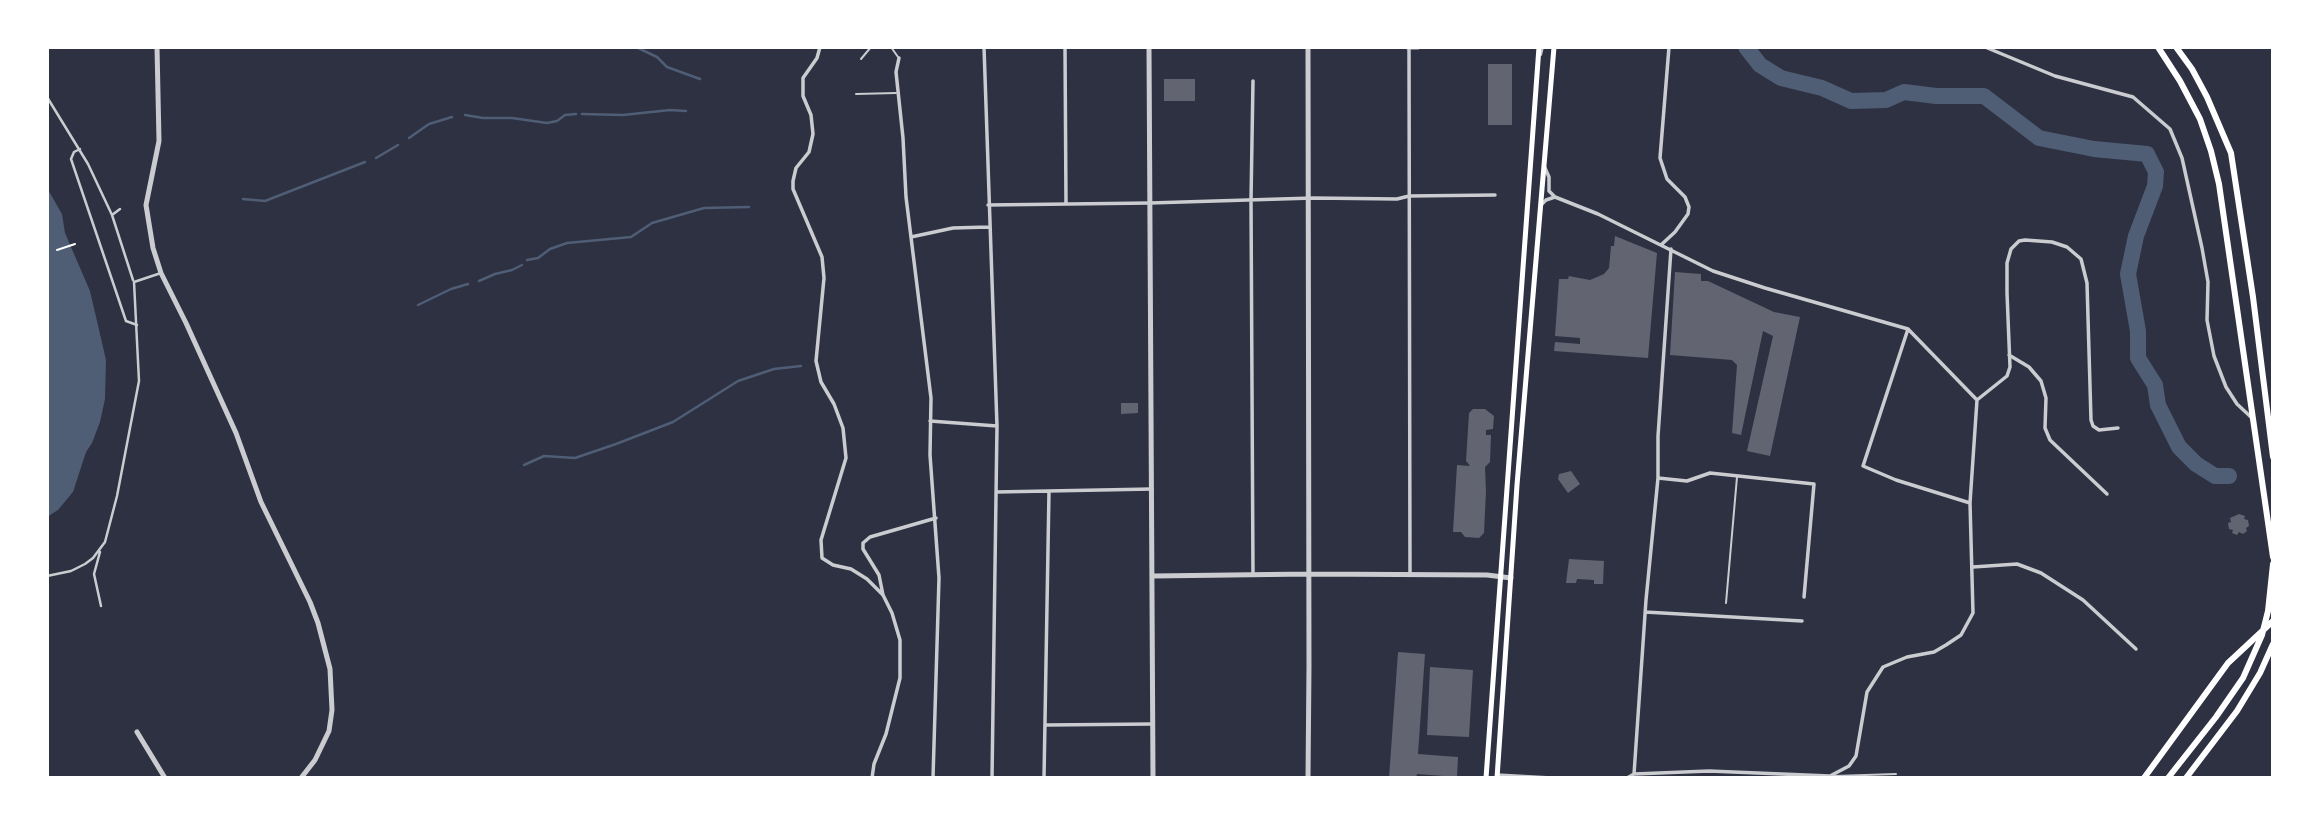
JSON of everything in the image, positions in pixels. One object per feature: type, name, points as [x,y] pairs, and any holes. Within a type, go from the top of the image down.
[{"type":"main road","points":[[1486,778],[1518,321],[1541,47]]},
{"type":"main road","points":[[1497,777],[1555,47]]},
{"type":"main road","points":[[2158,47],[2200,119],[2219,184],[2273,557]]},
{"type":"main road","points":[[2176,47],[2207,97],[2231,153],[2273,457]]},
{"type":"main road","points":[[2168,778],[2243,678],[2262,635],[2268,611],[2273,564]]},
{"type":"main road","points":[[2144,778],[2221,671],[2273,621]]},
{"type":"main road","points":[[2186,778],[2237,711],[2273,644]]},
{"type":"street","points":[[156,47],[159,141],[146,205],[160,273],[186,323],[231,423],[261,502],[310,602],[324,641],[332,689],[329,730],[315,760],[301,778]]},
{"type":"street","points":[[820,47],[817,58],[803,78],[802,89],[811,115],[813,134],[809,152],[796,168],[793,189],[822,257],[824,278],[816,362],[821,382],[834,404],[843,428],[846,458],[821,540],[822,558],[833,565],[851,569],[867,579],[883,595]]},
{"type":"street","points":[[984,47],[997,426],[992,778]]},
{"type":"street","points":[[1065,47],[1066,204]]},
{"type":"street","points":[[1149,47],[1153,778]]},
{"type":"street","points":[[1308,47],[1308,778]]},
{"type":"street","points":[[1410,576],[1408,48],[1418,47]]},
{"type":"street","points":[[1662,244],[1688,214],[1685,197],[1667,179],[1660,158],[1669,47]]},
{"type":"street","points":[[1985,47],[2055,76],[2133,97],[2170,129],[2182,158],[2202,248],[2208,282],[2207,320],[2214,356],[2226,387],[2237,404],[2253,420]]},
{"type":"street","points":[[898,58],[897,93],[931,398],[930,455],[939,592],[933,778]]},
{"type":"street","points":[[1253,81],[1253,575]]},
{"type":"street","points":[[47,97],[80,149],[112,215],[134,282],[139,381],[110,526],[100,549],[94,575],[100,606]]},
{"type":"street","points":[[80,149],[74,152],[71,159],[125,321],[137,325]]},
{"type":"street","points":[[1545,168],[1549,177],[1549,191],[1555,197],[1598,214],[1713,271],[1908,329],[1977,400]]},
{"type":"street","points":[[988,205],[1495,195]]},
{"type":"street","points":[[1541,208],[1546,200],[1555,197]]},
{"type":"street","points":[[112,215],[120,209]]},
{"type":"street","points":[[912,237],[953,228],[989,227]]},
{"type":"street","points":[[1627,778],[1634,774],[1709,771],[1830,776],[1849,766],[1856,756],[1867,692],[1883,667],[1907,657],[1934,652],[1961,635],[1973,613],[1970,503],[1977,400],[2007,376],[2007,263],[2011,249],[2019,241],[2052,242],[2067,247],[2081,259],[2087,283],[2091,420],[2093,426],[2099,430],[2118,428]]},
{"type":"street","points":[[1634,774],[1645,612],[1658,478],[1658,436],[1671,249]]},
{"type":"street","points":[[134,282],[160,273]]},
{"type":"street","points":[[1908,329],[1863,466],[1896,480],[1970,503]]},
{"type":"street","points":[[2009,355],[2029,367],[2041,381],[2046,398],[2045,428],[2050,440],[2107,494]]},
{"type":"street","points":[[930,421],[997,426]]},
{"type":"street","points":[[1658,478],[1687,481],[1710,473],[1814,484],[1804,597]]},
{"type":"street","points":[[996,492],[1152,489]]},
{"type":"street","points":[[1044,778],[1049,491]]},
{"type":"street","points":[[872,778],[900,678],[900,640],[883,595],[879,575],[863,550],[863,543],[870,537],[936,519]]},
{"type":"street","points":[[47,576],[71,571],[85,564],[100,549]]},
{"type":"street","points":[[1973,567],[2017,564],[2041,572],[2083,600],[2136,649]]},
{"type":"street","points":[[1153,576],[1309,574],[1511,578]]},
{"type":"street","points":[[1645,612],[1802,621]]},
{"type":"street","points":[[1046,725],[1154,724]]},
{"type":"street","points":[[137,732],[165,778]]},
{"type":"street","points":[[1497,777],[1551,778]]},
{"type":"lane","points":[[861,59],[871,47]]},
{"type":"lane","points":[[891,47],[897,52],[898,58]]},
{"type":"lane","points":[[856,94],[897,93]]},
{"type":"lane","points":[[1726,603],[1738,476]]},
{"type":"lane","points":[[1830,776],[1896,775]]},
{"type":"path","points":[[57,250],[75,244]]},
{"type":"water","points":[[47,188],[62,214],[65,233],[90,291],[106,360],[105,399],[100,422],[86,452],[73,492],[58,510],[47,517]]},
{"type":"building","points":[[1488,64],[1512,64],[1512,125],[1488,125]]},
{"type":"building","points":[[1164,79],[1195,79],[1195,101],[1164,101]]},
{"type":"building","points":[[1615,236],[1657,253],[1648,358],[1554,351],[1555,342],[1580,344],[1580,338],[1555,336],[1559,279],[1568,279],[1569,276],[1590,280],[1604,274],[1609,268]]},
{"type":"building","points":[[1675,272],[1701,274],[1701,281],[1708,281],[1774,312],[1800,317],[1770,456],[1747,451],[1773,336],[1763,331],[1741,435],[1732,433],[1737,365],[1732,360],[1670,355]]},
{"type":"building","points":[[1121,403],[1138,403],[1138,413],[1121,414]]},
{"type":"building","points":[[1473,409],[1485,409],[1494,416],[1493,429],[1486,430],[1486,435],[1491,435],[1490,462],[1485,467],[1484,533],[1479,538],[1465,537],[1461,532],[1453,532],[1457,465],[1470,466],[1466,461],[1469,413]]},
{"type":"building","points":[[1571,471],[1580,484],[1568,493],[1558,479],[1559,474]]},
{"type":"building","points":[[2239,514],[2245,516],[2249,526],[2243,534],[2239,532],[2237,535],[2229,529],[2228,523],[2231,522],[2230,518]]},
{"type":"building","points":[[1569,559],[1604,561],[1603,584],[1594,584],[1594,580],[1577,579],[1576,583],[1566,583]]},
{"type":"building","points":[[1398,652],[1425,654],[1418,754],[1458,757],[1457,777],[1417,774],[1416,778],[1389,778]]},
{"type":"building","points":[[1430,667],[1473,670],[1469,737],[1427,735]]},
{"type":"waterway","points":[[636,47],[657,57],[667,67],[700,79]]},
{"type":"waterway","points":[[1746,47],[1760,65],[1781,78],[1822,88],[1851,101],[1886,100],[1904,92],[1936,96],[1984,96],[2039,138],[2094,149],[2147,154],[2156,172],[2155,186],[2136,236],[2128,274],[2138,331],[2138,358],[2155,385],[2158,405],[2179,447],[2196,464],[2215,476],[2229,476]]},
{"type":"waterway","points":[[582,114],[623,115],[686,111]]},
{"type":"waterway","points":[[465,115],[547,123],[557,121],[565,115],[576,114]]},
{"type":"waterway","points":[[409,138],[429,124],[452,117]]},
{"type":"waterway","points":[[376,158],[398,145]]},
{"type":"waterway","points":[[243,199],[265,201],[365,162]]},
{"type":"waterway","points":[[527,260],[538,258],[550,249],[567,243],[631,237],[652,223],[704,208],[749,207]]},
{"type":"waterway","points":[[479,281],[522,265]]},
{"type":"waterway","points":[[418,305],[468,284]]},
{"type":"waterway","points":[[524,465],[544,456],[575,458],[616,444],[673,422],[738,381],[774,369],[801,366]]}]
